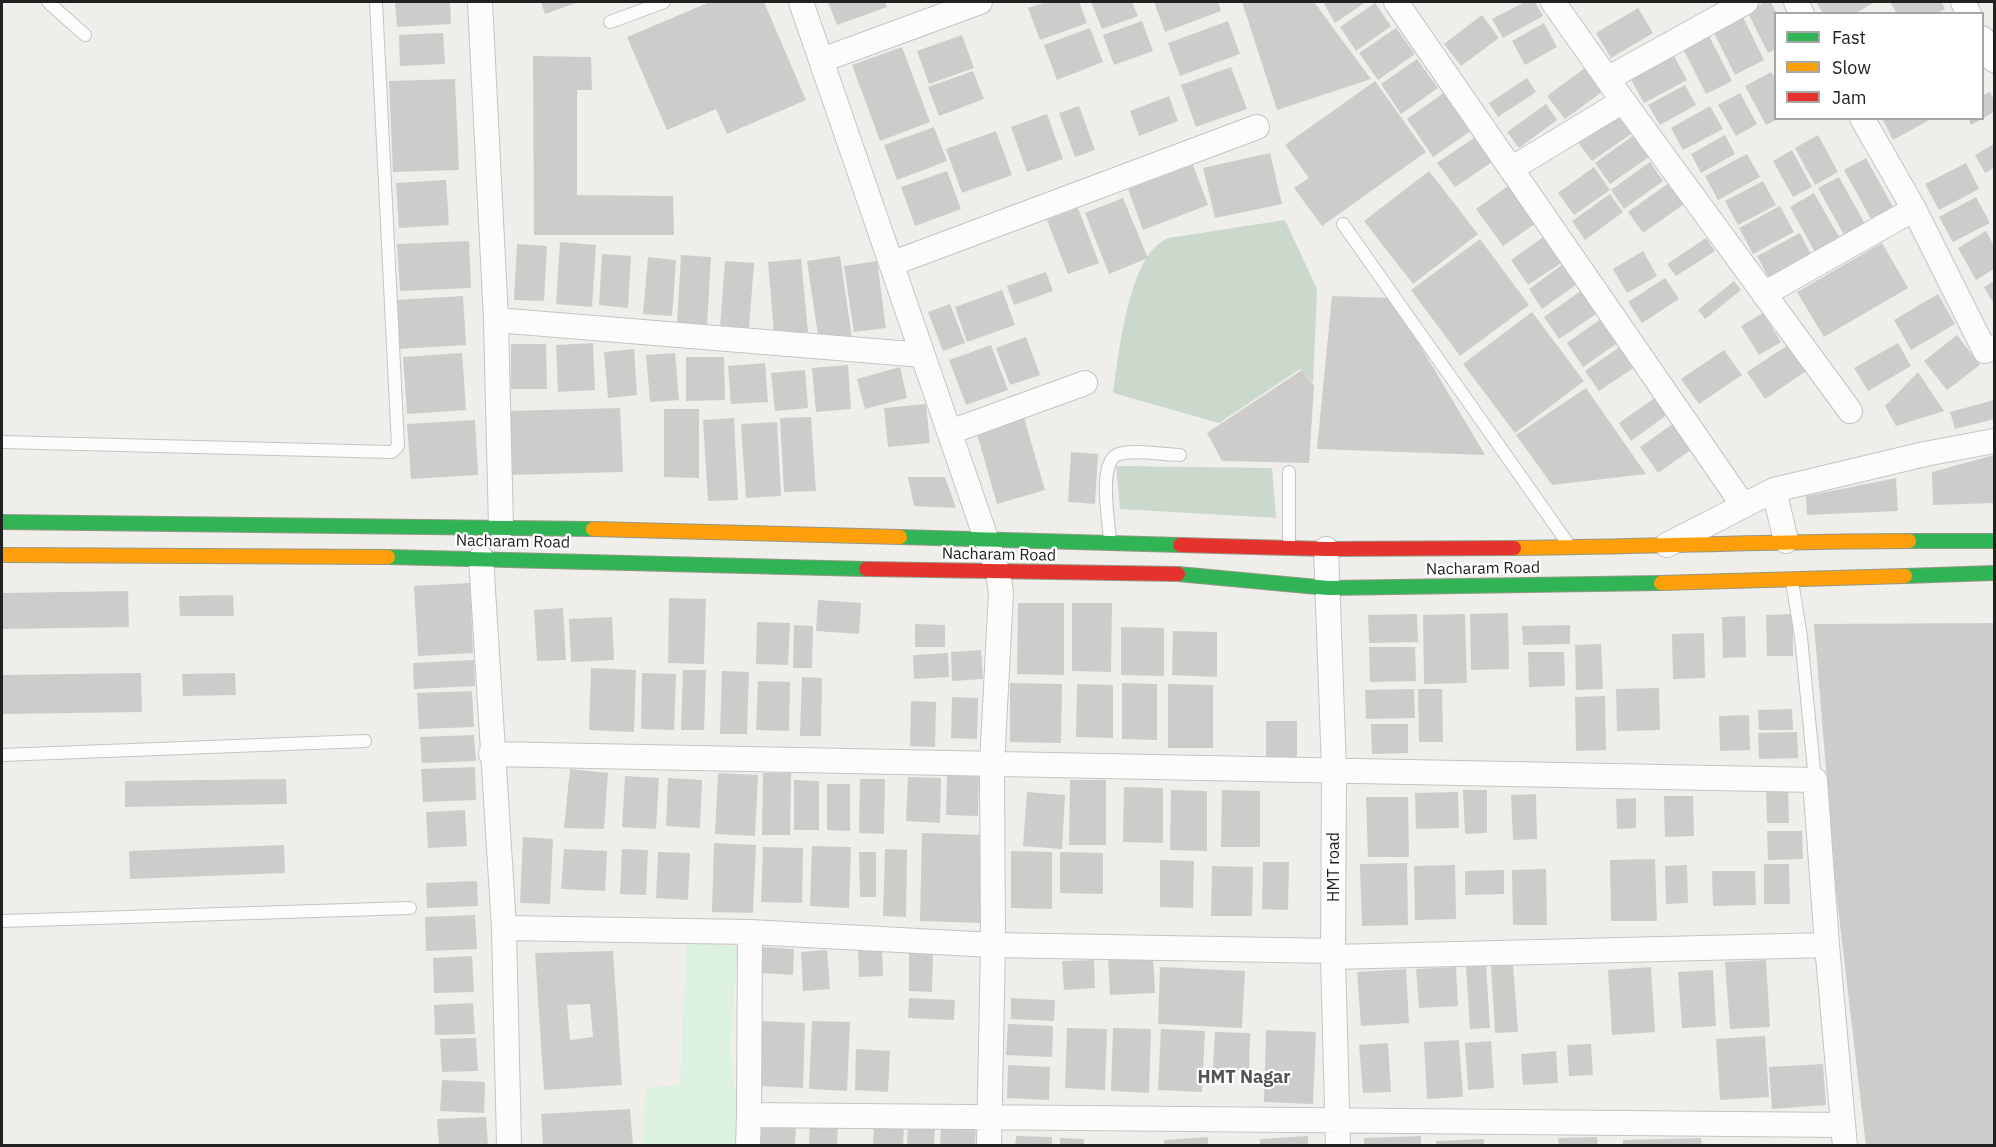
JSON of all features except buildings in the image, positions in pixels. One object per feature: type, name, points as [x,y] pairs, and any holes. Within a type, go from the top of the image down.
[{"type":"main road","name":"Nacharam Road","points":[[2,522],[501,528],[988,538],[1326,549],[1662,547],[1786,541],[1995,541]]},
{"type":"main road","name":"Nacharam Road","points":[[2,555],[481,558],[998,573],[1155,572],[1328,588],[1792,580],[1995,573]]},
{"type":"street","points":[[480,2],[496,320],[501,528]]},
{"type":"street","points":[[801,2],[988,538],[998,573],[1000,592],[992,764],[993,945],[988,1143]]},
{"type":"street","points":[[822,60],[980,2]]},
{"type":"street","points":[[1396,2],[1743,505]]},
{"type":"street","points":[[1553,2],[1850,411]]},
{"type":"street","points":[[1607,79],[1746,2]]},
{"type":"street","points":[[1984,40],[1995,60]]},
{"type":"street","points":[[1511,169],[1623,101]]},
{"type":"street","points":[[1863,120],[1914,209],[1985,351],[1995,347]]},
{"type":"street","points":[[891,264],[1257,127]]},
{"type":"street","points":[[1764,294],[1914,209]]},
{"type":"street","points":[[496,320],[923,355]]},
{"type":"street","points":[[950,432],[1085,383]]},
{"type":"street","points":[[1662,547],[1774,490],[1925,454],[1995,441]]},
{"type":"street","points":[[1774,490],[1786,541]]},
{"type":"street","name":"HMT road","points":[[1326,549],[1334,770],[1334,954],[1338,1146]]},
{"type":"street","points":[[481,558],[491,754],[504,928],[509,1146]]},
{"type":"street","points":[[491,754],[1815,780],[1844,1135],[1338,1122],[749,1115]]},
{"type":"street","points":[[504,928],[750,932],[993,945],[1334,954],[1827,945]]},
{"type":"street","points":[[748,1146],[750,932]]},
{"type":"lane","points":[[48,2],[85,35]]},
{"type":"lane","points":[[2,442],[392,452],[398,446],[376,2]]},
{"type":"lane","points":[[610,22],[664,2]]},
{"type":"lane","points":[[1343,224],[1571,547]]},
{"type":"lane","points":[[1110,543],[1106,471],[1110,460],[1122,453],[1180,455]]},
{"type":"lane","points":[[1289,472],[1289,548]]},
{"type":"lane","points":[[1792,580],[1801,637],[1815,780]]},
{"type":"lane","points":[[2,755],[365,741]]},
{"type":"lane","points":[[2,921],[410,908]]},
{"type":"green space","points":[[1285,220],[1317,289],[1313,383],[1300,369],[1219,423],[1113,393],[1128,307],[1144,263],[1155,247],[1169,238]]},
{"type":"green space","points":[[1116,466],[1272,468],[1276,518],[1120,509]]},
{"type":"green space","points":[[687,940],[738,947],[730,1047],[733,1081],[748,1145],[644,1146],[645,1088],[680,1085]]},
{"type":"traffic: fast","points":[[2,522],[593,529]]},
{"type":"traffic: fast","points":[[900,537],[1180,545]]},
{"type":"traffic: fast","points":[[1909,541],[1994,541]]},
{"type":"traffic: fast","points":[[388,557],[866,569]]},
{"type":"traffic: fast","points":[[1905,576],[1994,573]]},
{"type":"traffic: fast","points":[[1178,574],[1328,588],[1661,583]]},
{"type":"traffic: slow","points":[[593,529],[900,537]]},
{"type":"traffic: slow","points":[[1514,548],[1909,541]]},
{"type":"traffic: slow","points":[[2,555],[388,557]]},
{"type":"traffic: slow","points":[[1661,583],[1905,576]]},
{"type":"traffic: jam","points":[[1180,545],[1326,549],[1514,548]]},
{"type":"traffic: jam","points":[[866,569],[1178,574]]},
{"type":"district","name":"HMT Nagar","points":[[1244,1078]]}]
